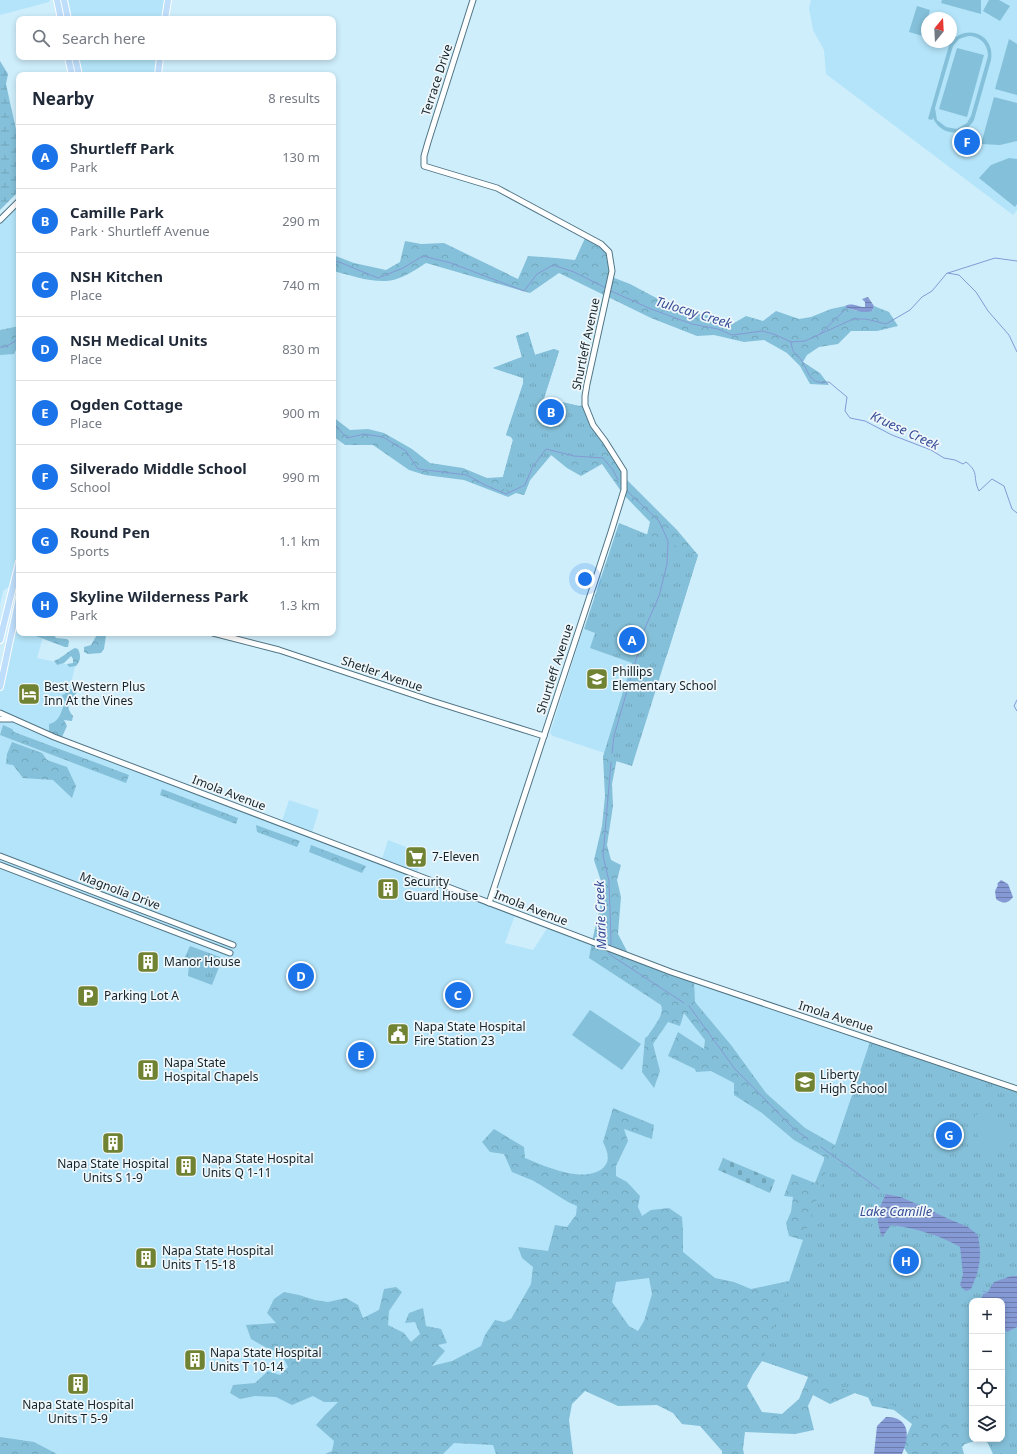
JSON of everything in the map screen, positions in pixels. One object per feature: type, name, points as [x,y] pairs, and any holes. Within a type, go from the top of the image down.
[{"type":"main road","points":[[57,0],[60,16]]},
{"type":"main road","points":[[64,0],[67,16]]},
{"type":"main road","points":[[165,16],[168,0]]},
{"type":"main road","points":[[69,60],[71,72]]},
{"type":"main road","points":[[76,60],[78,72]]},
{"type":"main road","points":[[158,72],[160,60]]},
{"type":"main road","points":[[0,640],[16,584]]},
{"type":"main road","points":[[0,687],[16,612]]},
{"type":"street","name":"Terrace Drive","points":[[424,166],[424,156],[428,142],[473,0]]},
{"type":"street","name":"Shurtleff Avenue","points":[[424,166],[497,188],[601,244],[609,252],[612,263],[612,277],[587,384],[585,405],[593,425],[608,445],[624,471],[624,490],[489,903]]},
{"type":"street","points":[[0,220],[16,204]]},
{"type":"street","name":"Shetler Avenue","points":[[225,636],[279,650],[432,701],[544,736]]},
{"type":"street","name":"Imola Avenue","points":[[0,712],[54,737],[619,952],[711,986],[1017,1089]]},
{"type":"street","points":[[0,719],[15,720]]},
{"type":"street","name":"Magnolia Drive","points":[[0,856],[233,945]]},
{"type":"street","name":"Magnolia Drive","points":[[0,865],[230,953]]},
{"type":"street","points":[[72,893],[75,885]]},
{"type":"street","points":[[82,897],[85,888]]},
{"type":"shaded area","points":[[0,0],[50,0],[49,2],[0,15]]},
{"type":"shaded area","points":[[64,0],[168,0],[165,16],[67,16]]},
{"type":"shaded area","points":[[811,0],[1017,0],[1017,210],[1013,215],[826,74],[824,50],[813,30],[809,8]]},
{"type":"shaded area","points":[[76,60],[160,60],[158,72],[78,72]]},
{"type":"shaded area","points":[[16,204],[16,327],[0,330],[0,220]]},
{"type":"shaded area","points":[[16,352],[16,573],[13,584],[3,591],[0,605],[0,355]]},
{"type":"shaded area","points":[[16,612],[16,636],[43,636],[37,658],[75,666],[59,739],[281,824],[289,800],[319,810],[311,836],[381,862],[388,840],[424,854],[416,875],[515,915],[505,943],[533,950],[548,927],[671,972],[1017,1089],[1017,1454],[993,1454],[1000,1442],[1005,1442],[1005,1298],[969,1298],[969,1432],[762,1361],[633,1342],[521,1454],[27,1454],[0,1442],[0,719],[4,718],[0,713],[0,687]]},
{"type":"shaded area","name":"Phillips Elementary School","points":[[583,629],[595,633],[591,648],[632,663],[608,754],[553,736],[550,733]]},
{"type":"green space","points":[[942,0],[981,0],[981,14],[941,3]]},
{"type":"green space","points":[[989,0],[999,0],[1010,6],[1000,21],[983,11]]},
{"type":"green space","points":[[917,6],[930,10],[929,12],[921,12],[921,35],[909,32]]},
{"type":"green space","points":[[970,33],[976,33],[982,36],[990,46],[991,60],[974,120],[970,126],[964,130],[953,132],[941,128],[933,118],[932,120],[928,119],[948,48],[952,48],[935,108],[937,120],[946,127],[957,129],[967,123],[971,116],[988,52],[985,44],[976,37],[968,36],[959,39],[957,41],[957,37]]},
{"type":"green space","points":[[1009,39],[1017,44],[1017,95],[995,89]]},
{"type":"green space","points":[[957,48],[984,55],[967,117],[939,109]]},
{"type":"green space","points":[[0,61],[8,74],[6,84],[16,129],[16,194],[0,210]]},
{"type":"green space","points":[[994,97],[1017,103],[1017,141],[1000,145],[981,144]]},
{"type":"green space","points":[[1009,158],[1017,159],[1017,204],[1015,207],[979,178],[991,165]]},
{"type":"green space","points":[[586,236],[607,249],[612,277],[630,284],[681,311],[711,316],[734,323],[746,316],[763,321],[776,311],[799,319],[811,317],[831,309],[845,306],[855,310],[872,311],[874,306],[889,312],[898,326],[877,331],[851,331],[838,344],[819,347],[807,355],[803,362],[820,373],[829,385],[810,384],[800,366],[787,353],[764,340],[744,342],[714,335],[697,336],[651,318],[559,273],[530,293],[426,263],[412,272],[391,281],[366,279],[336,272],[336,256],[354,263],[386,270],[400,262],[405,241],[421,244],[444,243],[518,279],[528,256],[575,260]]},
{"type":"green space","points":[[16,327],[16,350],[14,354],[0,355],[0,330]]},
{"type":"green space","points":[[528,332],[535,355],[554,349],[559,351],[544,398],[579,406],[585,405],[588,414],[605,441],[624,477],[677,530],[698,555],[667,655],[622,732],[612,784],[613,806],[607,845],[611,860],[621,865],[617,880],[621,897],[618,934],[629,955],[694,980],[695,1002],[731,1045],[766,1093],[805,1128],[835,1145],[850,1137],[970,1298],[969,1442],[972,1442],[965,1444],[962,1447],[964,1454],[908,1454],[904,1448],[907,1435],[912,1424],[894,1410],[872,1406],[868,1397],[855,1393],[830,1404],[813,1395],[808,1406],[814,1430],[795,1434],[745,1432],[743,1449],[744,1454],[722,1454],[722,1451],[700,1426],[682,1424],[673,1413],[657,1405],[618,1406],[585,1391],[572,1404],[569,1420],[573,1454],[496,1454],[493,1445],[454,1443],[443,1454],[325,1454],[332,1451],[334,1441],[316,1425],[338,1402],[324,1402],[313,1396],[292,1405],[276,1397],[255,1396],[240,1399],[230,1393],[233,1385],[255,1383],[268,1371],[280,1375],[288,1367],[281,1353],[265,1347],[251,1339],[246,1325],[276,1323],[267,1313],[274,1299],[284,1292],[328,1302],[346,1298],[358,1305],[363,1318],[379,1310],[384,1289],[396,1287],[402,1292],[389,1311],[388,1325],[404,1333],[411,1342],[420,1334],[415,1322],[405,1323],[409,1313],[423,1308],[426,1326],[441,1329],[447,1343],[438,1345],[445,1351],[432,1366],[452,1361],[481,1346],[485,1335],[495,1320],[504,1322],[511,1319],[531,1284],[533,1267],[522,1258],[518,1247],[548,1251],[555,1225],[567,1227],[576,1215],[577,1206],[534,1181],[512,1172],[504,1154],[490,1152],[482,1142],[494,1129],[524,1147],[525,1158],[565,1172],[587,1174],[596,1172],[606,1164],[608,1158],[603,1142],[613,1108],[654,1125],[652,1139],[624,1129],[628,1141],[616,1166],[616,1176],[627,1182],[640,1196],[638,1207],[642,1216],[651,1210],[669,1208],[682,1217],[683,1252],[715,1278],[734,1282],[751,1289],[789,1281],[799,1281],[812,1248],[803,1240],[789,1236],[786,1223],[791,1212],[793,1197],[784,1196],[792,1174],[815,1183],[824,1157],[794,1140],[762,1113],[734,1095],[734,1083],[711,1071],[696,1072],[695,1069],[668,1056],[678,1032],[704,1049],[705,1040],[684,1013],[680,1026],[668,1022],[653,1044],[660,1071],[654,1088],[642,1072],[645,1038],[648,1036],[660,1017],[662,1009],[661,1005],[589,958],[600,908],[601,881],[594,860],[602,826],[605,796],[603,757],[632,663],[647,535],[650,522],[623,494],[602,464],[581,476],[567,468],[551,455],[530,480],[524,495],[516,493],[508,497],[464,480],[425,475],[409,470],[373,445],[345,445],[336,438],[336,419],[350,430],[368,429],[384,433],[412,449],[430,463],[463,468],[487,478],[503,477],[513,440],[511,437],[506,435],[523,384],[523,378],[493,368],[522,357],[516,336]],"holes":[[[649,1278],[652,1294],[644,1321],[638,1331],[629,1326],[612,1302],[616,1282]],[[821,1356],[808,1377],[799,1399],[782,1414],[762,1412],[747,1386],[762,1361],[774,1362]]]},
{"type":"green space","points":[[528,332],[535,355],[554,349],[559,351],[544,398],[579,406],[585,405],[588,414],[611,449],[603,451],[586,460],[559,452],[551,455],[530,480],[524,495],[500,488],[513,440],[511,437],[506,435],[523,384],[523,378],[493,368],[522,357],[516,336]]},
{"type":"green space","points":[[619,523],[698,555],[632,766],[603,757],[632,663],[590,648],[595,633],[584,629]]},
{"type":"green space","points":[[36,636],[55,636],[56,638],[67,639],[69,641],[68,647]]},
{"type":"green space","points":[[96,636],[106,636],[104,649],[101,653],[88,654],[84,652],[84,647],[91,645]]},
{"type":"green space","points":[[75,648],[78,649],[80,653],[80,660],[76,666],[69,667],[67,664],[73,663],[71,656],[64,663],[57,665],[54,661]]},
{"type":"green space","points":[[68,688],[77,692],[68,706],[73,716],[72,721],[64,720],[67,726],[62,737],[55,736],[49,732],[49,724],[56,721],[60,716],[65,702],[62,695],[65,694]]},
{"type":"green space","points":[[3,725],[12,729],[14,732],[129,775],[126,783],[0,735]]},
{"type":"green space","points":[[12,742],[42,753],[47,760],[67,767],[76,786],[72,798],[53,780],[23,778],[13,765],[6,764],[7,754]]},
{"type":"green space","points":[[162,789],[238,818],[236,824],[160,795]]},
{"type":"green space","points":[[256,825],[300,841],[297,847],[257,832]]},
{"type":"green space","points":[[311,845],[366,866],[362,873],[309,852]]},
{"type":"green space","points":[[190,946],[220,957],[221,962],[212,985],[188,976],[189,965],[185,957]]},
{"type":"green space","points":[[590,1010],[641,1044],[622,1070],[572,1035]]},
{"type":"green space","points":[[871,1039],[1017,1089],[1017,1454],[993,1454],[987,1442],[1005,1442],[1005,1298],[969,1298],[969,1432],[762,1361]]},
{"type":"green space","points":[[989,1109],[996,1113],[1012,1140],[1006,1150],[995,1155],[980,1139],[976,1133],[973,1123],[973,1119],[976,1115]]},
{"type":"green space","points":[[723,1158],[775,1180],[770,1193],[718,1170]]},
{"type":"green space","points":[[1017,1390],[1017,1454],[992,1446],[986,1442],[1005,1442],[1005,1429]]},
{"type":"green space","points":[[0,1437],[34,1442],[57,1454],[0,1454]]},
{"type":"water","points":[[868,297],[874,306],[872,311],[860,311],[847,308],[845,306],[853,305],[865,307],[865,302],[862,299]]},
{"type":"water","points":[[1001,880],[1008,884],[1013,897],[1007,902],[1000,902],[996,899],[995,891],[998,885],[997,884]]},
{"type":"water","name":"Lake Camille","points":[[886,1194],[901,1197],[968,1227],[978,1235],[980,1256],[971,1289],[966,1291],[960,1285],[963,1274],[960,1247],[927,1233],[891,1225],[882,1237],[878,1225],[878,1215]]},
{"type":"water","points":[[1011,1276],[1017,1276],[1017,1327],[1007,1332],[1005,1330],[1005,1298],[981,1298],[983,1294],[987,1293],[994,1282]]},
{"type":"water","points":[[886,1417],[900,1420],[904,1424],[907,1434],[905,1447],[902,1454],[874,1454],[877,1426]]},
{"type":"waterway","name":"Tulocay Creek","points":[[336,262],[378,278],[403,268],[423,256],[451,263],[524,291],[537,274],[553,265],[574,272],[606,288]]},
{"type":"waterway","points":[[948,273],[995,258],[1017,261]]},
{"type":"waterway","name":"Tulocay Creek","points":[[611,291],[651,309],[692,324],[718,329],[732,335],[763,331],[791,342],[805,341],[853,319],[866,319],[886,324],[910,310],[922,297],[932,291],[947,273],[959,275],[976,292],[988,311],[1009,335],[1017,352]]},
{"type":"waterway","points":[[820,334],[847,308]]},
{"type":"waterway","name":"Tulocay Creek","points":[[0,347],[5,347],[16,341]]},
{"type":"waterway","name":"Kruese Creek","points":[[791,342],[794,352],[802,361],[811,378],[818,382],[829,382],[847,397],[845,411],[850,418],[865,421],[892,435],[931,450],[944,458],[955,460],[963,464],[966,462],[973,469],[979,491],[992,479],[1004,486],[1012,509],[1017,513]]},
{"type":"waterway","name":"Marie Creek","points":[[336,426],[347,438],[364,434],[383,437],[406,451],[418,469],[467,475],[506,494],[525,485],[532,468],[546,449],[574,456],[603,458],[613,470],[618,480]]},
{"type":"waterway","name":"Marie Creek","points":[[612,753],[614,736],[645,628],[659,596],[667,564],[668,541],[659,521],[628,492]]},
{"type":"waterway","name":"Kruese Creek","points":[[1017,700],[1014,706],[1017,711]]},
{"type":"waterway","name":"Marie Creek","points":[[610,948],[609,881],[603,856],[611,762]]},
{"type":"waterway","name":"Marie Creek","points":[[609,951],[609,954],[684,1003]]},
{"type":"waterway","name":"Marie Creek","points":[[689,1006],[735,1069],[794,1129],[808,1139]]},
{"type":"waterway","name":"Marie Creek","points":[[821,1147],[879,1189]]},
{"type":"waterway","name":"Marie Creek","points":[[983,1291],[988,1293]]},
{"type":"place","name":"Silverado Middle School","points":[[967,142]]},
{"type":"place","name":"Camille Park","points":[[551,412]]},
{"type":"place","name":"Shurtleff Park","points":[[632,640]]},
{"type":"place","name":"Phillips Elementary School","points":[[597,679]]},
{"type":"place","name":"Best Western Plus Inn At the Vines","points":[[29,694]]},
{"type":"place","name":"7-Eleven","points":[[416,857]]},
{"type":"place","name":"Security Guard House","points":[[388,889]]},
{"type":"place","name":"Manor House","points":[[148,962]]},
{"type":"place","name":"NSH Medical Units","points":[[301,976]]},
{"type":"place","name":"NSH Kitchen","points":[[458,995]]},
{"type":"place","name":"Parking Lot A","points":[[88,996]]},
{"type":"place","name":"Napa State Hospital Fire Station 23","points":[[398,1034]]},
{"type":"place","name":"Ogden Cottage","points":[[361,1055]]},
{"type":"place","name":"Napa State Hospital Chapels","points":[[148,1070]]},
{"type":"place","name":"Liberty High School","points":[[805,1082]]},
{"type":"place","name":"Round Pen","points":[[949,1135]]},
{"type":"place","name":"Napa State Hospital Units S 1-9","points":[[113,1143]]},
{"type":"place","name":"Napa State Hospital Units Q 1-11","points":[[186,1166]]},
{"type":"place","name":"Napa State Hospital Units T 15-18","points":[[146,1258]]},
{"type":"place","name":"Skyline Wilderness Park","points":[[906,1261]]},
{"type":"place","name":"Napa State Hospital Units T 10-14","points":[[195,1360]]},
{"type":"place","name":"Napa State Hospital Units T 5-9","points":[[78,1384]]}]
